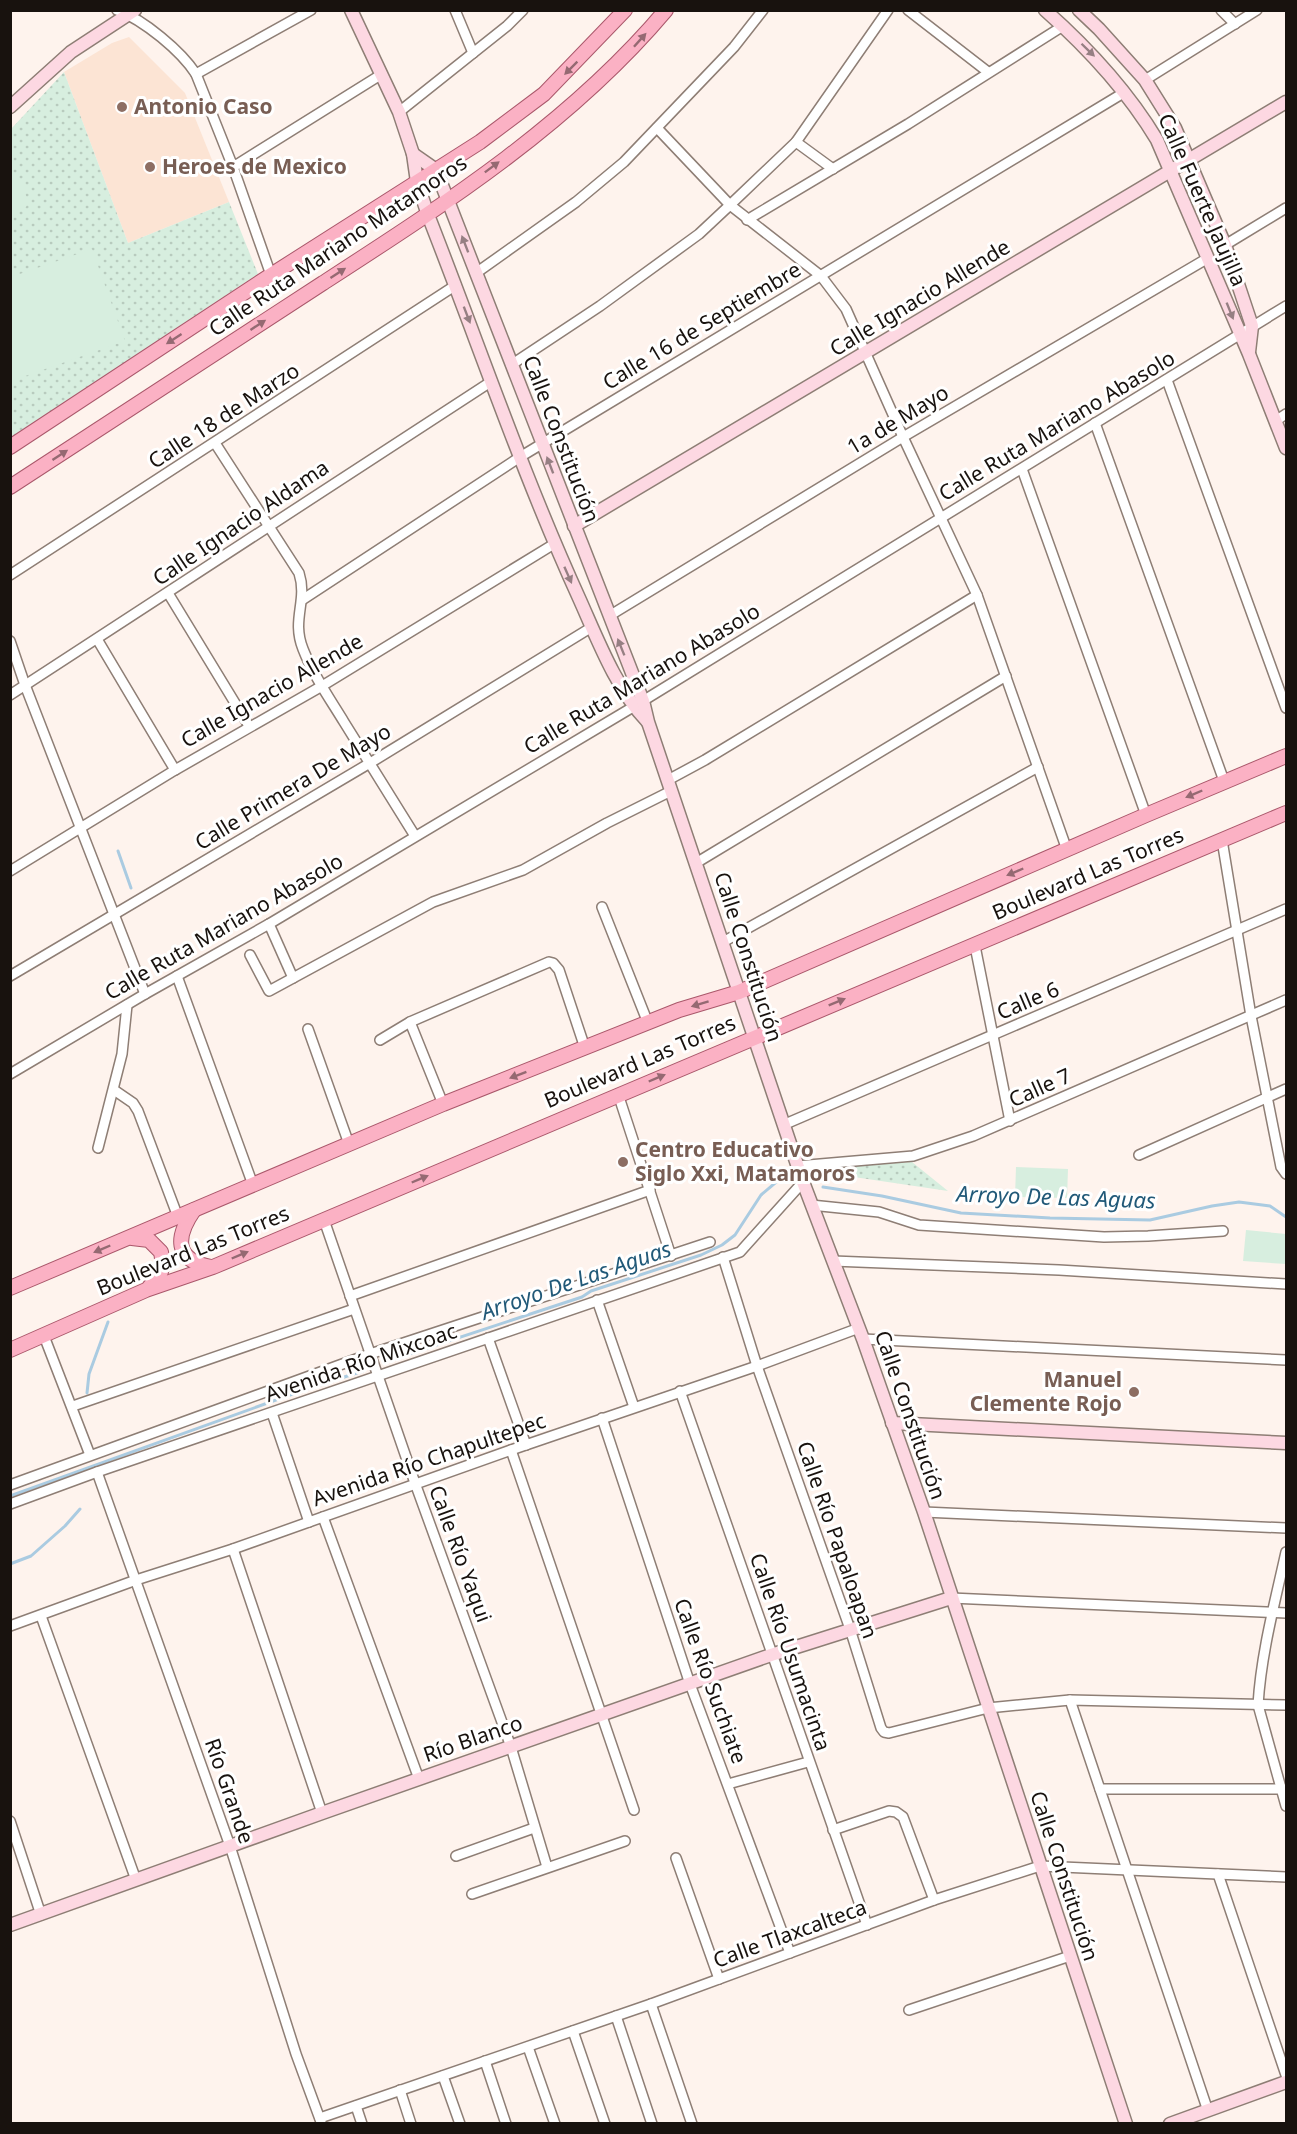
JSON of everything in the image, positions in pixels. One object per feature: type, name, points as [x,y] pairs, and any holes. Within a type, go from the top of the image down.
[{"type":"main road","name":"Calle Constitución","points":[[351,10],[399,112],[413,154],[417,182],[428,214],[554,544],[592,627],[648,722],[797,1166],[861,1333],[924,1512],[1126,2124]]},
{"type":"main road","name":"Calle Ruta Mariano Matamoros","points":[[10,447],[271,275],[488,137],[544,94],[625,10]]},
{"type":"main road","name":"Calle Ruta Mariano Matamoros","points":[[10,486],[448,200],[574,106],[635,46],[666,10]]},
{"type":"main road","name":"Calle Fuerte Jaujilla","points":[[1045,10],[1096,58],[1139,110],[1157,140],[1239,334],[1282,417],[1287,448]]},
{"type":"main road","name":"Calle Fuerte Jaujilla","points":[[1079,10],[1099,28],[1145,80],[1175,129],[1225,246],[1251,326]]},
{"type":"main road","points":[[10,107],[71,52],[127,12]]},
{"type":"main road","name":"Calle Ignacio Allende","points":[[573,526],[1287,102]]},
{"type":"main road","points":[[413,154],[436,170]]},
{"type":"main road","name":"Calle Constitución","points":[[436,170],[609,616],[638,704]]},
{"type":"main road","points":[[1249,354],[1251,326]]},
{"type":"main road","name":"Boulevard Las Torres","points":[[10,1288],[443,1104],[648,1023],[739,992],[1146,814],[1287,756]]},
{"type":"main road","name":"Boulevard Las Torres","points":[[10,1350],[146,1290],[213,1267],[1287,813]]},
{"type":"main road","points":[[194,1210],[182,1231],[181,1245],[187,1257],[193,1262],[213,1267]]},
{"type":"main road","points":[[129,1238],[149,1240],[161,1252],[162,1271],[157,1281],[146,1290]]},
{"type":"main road","points":[[892,1423],[1287,1443]]},
{"type":"main road","name":"Río Blanco","points":[[10,1925],[771,1655],[951,1598]]},
{"type":"main road","points":[[1170,2124],[1287,2082]]},
{"type":"street","points":[[196,74],[269,36],[311,10]]},
{"type":"street","points":[[455,10],[473,53]]},
{"type":"street","points":[[399,112],[523,10]]},
{"type":"street","points":[[476,273],[576,202],[624,162],[734,47],[763,10]]},
{"type":"street","points":[[511,365],[609,299],[699,234],[730,205],[796,142],[888,10]]},
{"type":"street","points":[[908,10],[988,72]]},
{"type":"street","points":[[1221,10],[1236,24]]},
{"type":"street","points":[[1145,80],[1257,10]]},
{"type":"street","points":[[127,12],[173,49],[196,74],[233,167],[271,275]]},
{"type":"street","points":[[747,220],[1063,26]]},
{"type":"street","points":[[233,167],[382,74]]},
{"type":"street","name":"Calle 16 de Septiembre","points":[[302,600],[520,457],[1125,92]]},
{"type":"street","points":[[657,128],[730,205],[821,276],[846,309],[977,595],[1067,850]]},
{"type":"street","points":[[796,142],[833,169]]},
{"type":"street","points":[[1225,246],[1287,208]]},
{"type":"street","name":"1a de Mayo","points":[[609,616],[903,437],[1208,258]]},
{"type":"street","name":"Calle 18 de Marzo","points":[[10,575],[456,285]]},
{"type":"street","name":"Calle Ruta Mariano Abasolo","points":[[10,1074],[269,924],[638,704],[1287,306]]},
{"type":"street","points":[[1167,380],[1287,708]]},
{"type":"street","name":"Calle Ignacio Aldama","points":[[10,695],[492,381]]},
{"type":"street","points":[[1095,423],[1224,781]]},
{"type":"street","points":[[215,443],[299,573],[303,585],[298,629],[303,649],[322,686],[415,836]]},
{"type":"street","points":[[1022,469],[1146,814]]},
{"type":"street","name":"Calle Ignacio Allende","points":[[10,871],[249,726],[322,686],[554,544]]},
{"type":"street","points":[[168,593],[249,726]]},
{"type":"street","points":[[250,955],[269,991],[433,902],[523,870],[670,786],[715,754],[977,595]]},
{"type":"street","name":"Calle Primera De Mayo","points":[[10,976],[370,763],[592,627]]},
{"type":"street","points":[[98,639],[175,770]]},
{"type":"street","points":[[10,641],[145,994]]},
{"type":"street","points":[[696,863],[1006,676]]},
{"type":"street","points":[[723,942],[1038,767]]},
{"type":"street","points":[[1222,840],[1266,1098],[1281,1167],[1286,1174]]},
{"type":"street","points":[[602,907],[648,1023]]},
{"type":"street","name":"Calle 6","points":[[783,1125],[1287,909]]},
{"type":"street","points":[[269,924],[293,978]]},
{"type":"street","points":[[975,946],[1010,1121]]},
{"type":"street","points":[[380,1040],[411,1022],[545,963],[553,963],[559,970],[585,1048]]},
{"type":"street","points":[[177,976],[253,1185]]},
{"type":"street","name":"Calle 7","points":[[797,1166],[913,1156],[955,1143],[1287,1000]]},
{"type":"street","points":[[98,1148],[122,1054],[127,1005]]},
{"type":"street","points":[[411,1022],[443,1104]]},
{"type":"street","points":[[308,1029],[349,1144]]},
{"type":"street","points":[[1139,1155],[1287,1089]]},
{"type":"street","points":[[114,1090],[133,1104],[138,1111],[178,1217]]},
{"type":"street","points":[[618,1094],[671,1256]]},
{"type":"street","name":"Avenida Río Mixcoac","points":[[10,1504],[740,1252],[803,1182]]},
{"type":"street","points":[[350,1296],[650,1190]]},
{"type":"street","points":[[811,1205],[879,1212],[919,1225],[1104,1237],[1223,1231]]},
{"type":"street","name":"Calle Río Yaqui","points":[[324,1220],[415,1484],[511,1747],[547,1867]]},
{"type":"street","name":"Avenida Río Mixcoac","points":[[10,1485],[370,1354],[710,1242]]},
{"type":"street","name":"Calle Río Papaloapan","points":[[723,1257],[757,1366],[850,1629],[881,1728],[884,1732],[889,1733],[988,1708]]},
{"type":"street","points":[[833,1261],[1059,1270],[1287,1284]]},
{"type":"street","points":[[597,1300],[634,1407]]},
{"type":"street","points":[[73,1406],[354,1309]]},
{"type":"street","points":[[861,1333],[1287,1360]]},
{"type":"street","name":"Avenida Río Chapultepec","points":[[10,1626],[526,1444],[680,1391],[861,1333]]},
{"type":"street","points":[[44,1336],[73,1406],[90,1455]]},
{"type":"street","points":[[488,1338],[526,1444]]},
{"type":"street","name":"Calle Río Usumacinta","points":[[680,1391],[808,1762],[867,1925]]},
{"type":"street","points":[[272,1413],[309,1522]]},
{"type":"street","name":"Calle Río Suchiate","points":[[602,1418],[690,1684],[790,1953]]},
{"type":"street","points":[[510,1450],[634,1810]]},
{"type":"street","name":"Río Grande","points":[[97,1473],[230,1846],[296,2054],[321,2121]]},
{"type":"street","points":[[924,1512],[1287,1528]]},
{"type":"street","points":[[323,1516],[419,1779]]},
{"type":"street","points":[[233,1549],[322,1813]]},
{"type":"street","points":[[1287,1552],[1258,1690],[1258,1705],[1284,1789],[1287,1806]]},
{"type":"street","points":[[951,1598],[1287,1613]]},
{"type":"street","points":[[41,1616],[136,1880]]},
{"type":"street","points":[[1070,1700],[1208,2111]]},
{"type":"street","points":[[988,1708],[1070,1700],[1287,1705]]},
{"type":"street","points":[[728,1784],[808,1762]]},
{"type":"street","points":[[1101,1789],[1284,1789]]},
{"type":"street","points":[[833,1830],[889,1811],[896,1812],[903,1817],[934,1900]]},
{"type":"street","points":[[10,1821],[41,1915]]},
{"type":"street","points":[[456,1856],[534,1828]]},
{"type":"street","points":[[472,1894],[625,1841]]},
{"type":"street","points":[[676,1858],[719,1979]]},
{"type":"street","name":"Calle Tlaxcalteca","points":[[321,2121],[400,2090],[651,2004],[934,1900],[1040,1866],[1287,1876]]},
{"type":"street","points":[[1218,1874],[1287,2075]]},
{"type":"street","points":[[909,2010],[1070,1956]]},
{"type":"street","points":[[651,2004],[692,2124]]},
{"type":"street","points":[[616,2016],[652,2124]]},
{"type":"street","points":[[573,2031],[605,2124]]},
{"type":"street","points":[[528,2047],[555,2124]]},
{"type":"street","points":[[485,2061],[506,2124]]},
{"type":"street","points":[[443,2076],[460,2124]]},
{"type":"street","points":[[400,2090],[411,2124]]},
{"type":"street","points":[[356,2106],[362,2124]]},
{"type":"shaded area","points":[[129,37],[185,93],[229,202],[128,243],[64,72],[112,43]]},
{"type":"green space","points":[[64,72],[128,243],[229,202],[258,274],[11,438],[11,129]]},
{"type":"green space","points":[[16,178],[21,181],[28,202],[26,207],[11,212],[11,180]]},
{"type":"green space","points":[[92,249],[125,341],[11,381],[11,277]]},
{"type":"green space","points":[[912,1162],[948,1191],[854,1177],[837,1167]]},
{"type":"green space","points":[[1016,1167],[1068,1169],[1067,1198],[1015,1197]]},
{"type":"green space","points":[[1246,1230],[1286,1234],[1286,1264],[1243,1261]]},
{"type":"waterway","points":[[118,851],[131,888]]},
{"type":"waterway","name":"Arroyo De Las Aguas","points":[[388,1361],[701,1255],[722,1245],[735,1235],[761,1195],[781,1178]]},
{"type":"waterway","name":"Arroyo De Las Aguas","points":[[823,1187],[882,1196],[961,1213],[1150,1220],[1239,1202],[1270,1206],[1286,1217]]},
{"type":"waterway","points":[[87,1393],[89,1374],[108,1322]]},
{"type":"waterway","name":"Arroyo De Las Aguas","points":[[10,1496],[301,1391],[363,1371]]},
{"type":"waterway","points":[[10,1564],[31,1556],[65,1526],[80,1509]]},
{"type":"place","name":"Antonio Caso","points":[[122,107]]},
{"type":"place","name":"Heroes de Mexico","points":[[150,167]]},
{"type":"place","name":"Centro Educativo Siglo Xxi, Matamoros","points":[[623,1162]]},
{"type":"place","name":"Manuel Clemente Rojo","points":[[1134,1392]]}]
